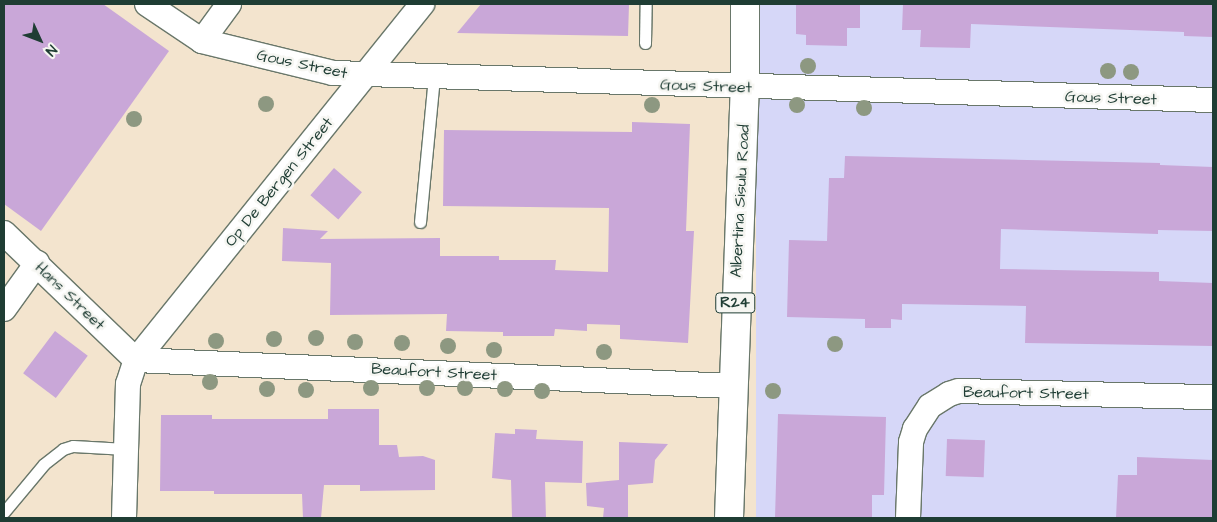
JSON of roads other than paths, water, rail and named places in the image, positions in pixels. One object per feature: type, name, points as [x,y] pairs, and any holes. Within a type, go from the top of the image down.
[{"type":"main road","name":"Albertina Sisulu Road","points":[[729,518],[732,386],[745,88],[745,4]]},
{"type":"street","points":[[147,4],[202,41],[229,4]]},
{"type":"street","name":"Op De Bergen Street","points":[[136,360],[422,4]]},
{"type":"street","name":"Gous Street","points":[[202,41],[332,73],[364,76],[1213,100]]},
{"type":"street","name":"Hans Street","points":[[4,234],[37,263],[136,360]]},
{"type":"street","points":[[4,309],[37,263]]},
{"type":"street","points":[[124,518],[128,384],[136,360]]},
{"type":"street","name":"Beaufort Street","points":[[136,360],[732,386]]},
{"type":"street","name":"Beaufort Street","points":[[908,518],[911,442],[916,429],[930,406],[949,394],[959,391],[1213,397]]},
{"type":"lane","points":[[645,43],[646,4]]},
{"type":"lane","points":[[420,222],[434,77]]},
{"type":"lane","points":[[4,512],[44,464],[63,449],[73,446],[126,448]]}]
